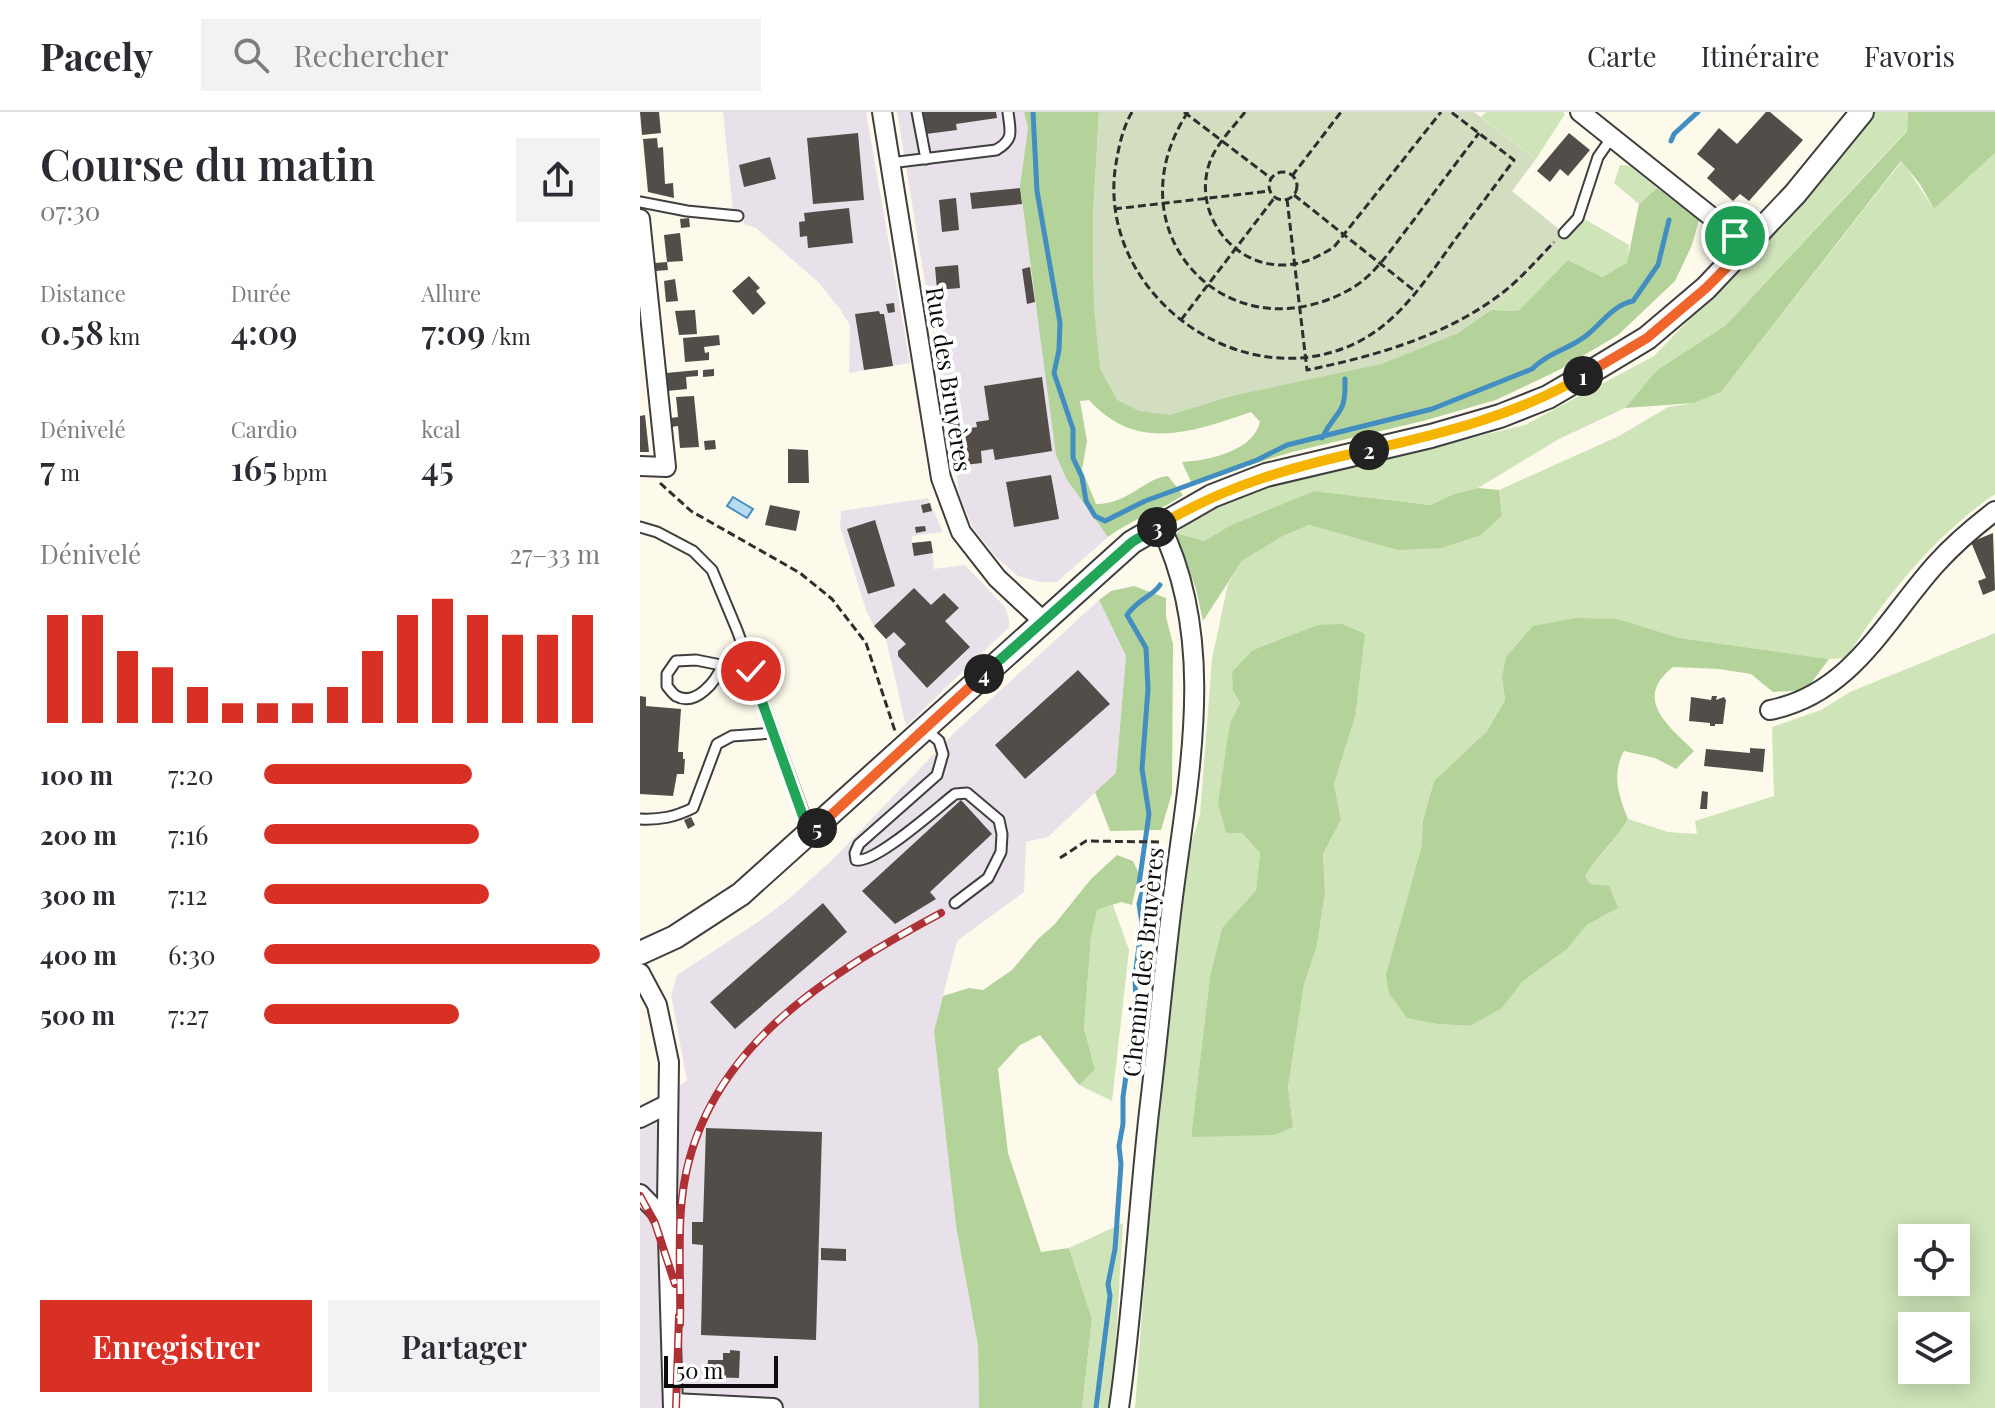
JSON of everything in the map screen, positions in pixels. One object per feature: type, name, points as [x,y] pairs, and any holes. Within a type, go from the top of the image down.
[{"type":"street","name":"Rue des Bruyères","points":[[882,112],[941,478],[961,532],[997,578],[1043,621]]},
{"type":"street","points":[[1580,112],[1608,126],[1748,246]]},
{"type":"street","points":[[640,953],[675,937],[741,894],[1132,542],[1212,496],[1266,475],[1431,436],[1500,416],[1548,397],[1647,338],[1706,288],[1748,246],[1862,112]]},
{"type":"street","points":[[640,219],[666,467],[642,466]]},
{"type":"street","points":[[1770,710],[1806,700],[1841,677],[1873,643],[1936,565],[1995,511]]},
{"type":"street","name":"Chemin des Bruyères","points":[[1119,1408],[1171,911],[1188,788],[1192,714],[1192,632],[1188,605],[1172,549],[1160,525]]},
{"type":"street","points":[[640,973],[657,1005],[669,1062],[668,1223],[673,1406],[773,1408]]},
{"type":"street","points":[[640,1118],[668,1104]]},
{"type":"street","points":[[640,1194],[668,1223]]},
{"type":"lane","points":[[917,112],[926,159]]},
{"type":"lane","points":[[890,163],[996,150],[1007,144],[1011,135],[1008,112]]},
{"type":"lane","points":[[1564,233],[1578,218],[1608,126]]},
{"type":"lane","points":[[640,202],[738,216]]},
{"type":"lane","points":[[640,527],[657,532],[693,551],[712,570],[811,834]]},
{"type":"lane","points":[[722,666],[711,685],[688,698],[676,696],[667,686],[667,674],[676,661],[696,660],[751,671]]},
{"type":"lane","points":[[925,729],[939,741],[943,754],[937,775],[859,844],[856,860],[862,861],[878,854],[955,794],[967,793],[999,820],[1001,852],[988,878],[955,903]]},
{"type":"lane","points":[[640,819],[677,816],[693,808],[717,744],[732,736],[773,733]]},
{"type":"path","points":[[1132,112],[1118,149],[1114,209],[1133,265],[1149,289],[1181,320],[1213,342],[1241,352],[1273,357],[1306,357],[1343,348],[1365,338],[1392,318],[1416,292],[1514,160],[1451,112]]},
{"type":"path","points":[[1245,112],[1222,141],[1208,167],[1206,197],[1214,225],[1236,249],[1280,266],[1321,255],[1334,247],[1441,112]]},
{"type":"path","points":[[1292,176],[1341,112]]},
{"type":"path","points":[[1272,179],[1186,113],[1167,153],[1162,176],[1161,203],[1165,225],[1186,262],[1208,284],[1231,298],[1254,306],[1300,309],[1331,300],[1366,280],[1479,133]]},
{"type":"path","points":[[1280,173],[1292,176],[1297,187],[1294,195],[1287,199],[1275,197],[1270,191],[1272,179],[1280,173]]},
{"type":"path","points":[[1114,209],[1270,191]]},
{"type":"path","points":[[1294,195],[1416,292]]},
{"type":"path","points":[[1181,320],[1275,197]]},
{"type":"path","points":[[1287,199],[1307,370],[1363,358],[1446,327],[1506,290],[1564,233]]},
{"type":"path","points":[[642,466],[691,511],[800,573],[832,599],[866,643],[901,751]]},
{"type":"path","points":[[1060,858],[1086,841],[1161,842]]},
{"type":"shaded area","points":[[723,112],[866,112],[910,363],[849,373],[850,325],[840,309],[818,282],[756,228],[744,224],[743,210],[733,210]]},
{"type":"shaded area","points":[[897,112],[1024,112],[1028,128],[1020,186],[1035,302],[1067,480],[1108,537],[1057,582],[1040,582],[1018,576],[996,557],[973,528],[960,497]]},
{"type":"shaded area","points":[[928,498],[943,532],[912,536],[912,543],[931,541],[934,569],[965,565],[1005,607],[1009,627],[906,726],[886,639],[874,626],[866,610],[840,526],[841,511]]},
{"type":"shaded area","points":[[1099,600],[1126,656],[1116,773],[1048,837],[1026,842],[1024,892],[957,941],[934,1031],[956,1226],[978,1346],[979,1408],[640,1408],[640,1107],[687,1081],[671,995],[677,975],[791,897],[832,860],[957,730]]},
{"type":"green space","points":[[1024,112],[1099,112],[1093,217],[1094,308],[1169,415],[1456,334],[1491,310],[1518,311],[1568,260],[1602,277],[1627,263],[1639,204],[1657,188],[1699,220],[1692,245],[1675,281],[1618,335],[1559,370],[1496,400],[1292,452],[1193,486],[1182,462],[1216,456],[1248,441],[1260,422],[1251,412],[1186,431],[1146,432],[1126,427],[1107,417],[1089,400],[1080,401],[1087,441],[1082,470],[1096,504],[1117,500],[1168,476],[1183,495],[1108,537],[1067,480],[1056,455],[1020,186],[1028,128]]},
{"type":"green space","points":[[1099,112],[1474,112],[1536,159],[1512,191],[1566,235],[1491,310],[1456,334],[1382,364],[1227,397],[1170,415],[1139,411],[1117,400],[1100,369],[1094,308],[1093,217]]},
{"type":"green space","points":[[1486,112],[1565,114],[1536,159],[1481,117]]},
{"type":"green space","points":[[1874,112],[1908,112],[1907,130],[1726,325],[1656,371],[1625,408],[1559,439],[1478,488],[1454,494],[1432,505],[1314,491],[1231,525],[1204,541],[1176,533],[1211,508],[1260,489],[1525,425],[1654,356],[1747,259]]},
{"type":"green space","points":[[1908,112],[1995,112],[1995,153],[1934,209],[1920,184],[1901,161],[1721,392],[1694,403],[1625,408],[1656,371],[1726,325],[1907,131]]},
{"type":"green space","points":[[1995,153],[1995,494],[1952,529],[1913,568],[1846,658],[1829,659],[1680,638],[1618,619],[1502,678],[1505,700],[1487,731],[1434,781],[1423,820],[1408,1018],[1470,1026],[1501,1008],[1522,982],[1567,949],[1587,925],[1618,908],[1589,884],[1585,876],[1628,819],[1668,832],[1697,834],[1695,821],[1774,796],[1772,727],[1821,710],[1850,692],[1995,633],[1995,1408],[1135,1408],[1152,1179],[1187,857],[1200,815],[1212,659],[1228,584],[1242,561],[1283,536],[1309,525],[1397,550],[1502,515],[1499,490],[1619,436],[1668,407],[1694,403],[1721,392],[1902,161],[1934,209]],"holes":[[[1317,625],[1355,717],[1334,784],[1341,820],[1323,854],[1325,893],[1317,945],[1304,985],[1288,1087],[1293,1127],[1191,1137],[1210,978],[1222,928],[1256,890],[1260,853],[1242,833],[1230,723],[1240,703],[1233,691],[1253,650]]]},
{"type":"green space","points":[[1620,165],[1630,166],[1657,188],[1639,204],[1614,183]]},
{"type":"green space","points":[[1583,218],[1629,245],[1628,263],[1602,277],[1568,260],[1518,311],[1491,310]]},
{"type":"green space","points":[[1478,488],[1499,490],[1502,515],[1481,535],[1441,548],[1397,550],[1309,525],[1283,536],[1242,561],[1203,621],[1196,589],[1176,533],[1204,541],[1231,525],[1314,491],[1431,505],[1454,494]]},
{"type":"green space","points":[[1134,586],[1166,598],[1166,617],[1173,644],[1172,793],[1161,830],[1110,831],[1095,792],[1116,773],[1126,656],[1099,600],[1111,591]]},
{"type":"green space","points":[[1576,618],[1618,619],[1680,638],[1829,659],[1806,690],[1773,692],[1751,674],[1673,667],[1655,690],[1655,701],[1666,722],[1694,751],[1676,769],[1655,758],[1624,751],[1617,777],[1628,819],[1585,876],[1590,884],[1609,886],[1618,908],[1587,925],[1567,949],[1522,982],[1502,1008],[1470,1026],[1407,1018],[1389,993],[1386,975],[1421,849],[1423,820],[1434,781],[1487,731],[1505,700],[1502,678],[1506,657],[1533,626]]},
{"type":"green space","points":[[1342,624],[1365,634],[1355,717],[1334,784],[1341,820],[1323,854],[1325,893],[1317,945],[1304,985],[1288,1087],[1293,1127],[1275,1135],[1191,1137],[1210,977],[1222,928],[1256,890],[1260,853],[1242,833],[1226,833],[1218,803],[1230,723],[1240,703],[1233,691],[1232,672],[1253,650],[1317,625]]},
{"type":"green space","points":[[1117,855],[1133,861],[1139,874],[1132,905],[1121,902],[1097,910],[1091,937],[1084,1028],[1095,1070],[1079,1085],[1040,1035],[1020,1045],[998,1069],[1008,1153],[1041,1252],[1069,1248],[1092,1319],[1082,1408],[979,1408],[978,1346],[956,1226],[934,1031],[943,996],[969,988],[983,990],[1012,970],[1091,879]]},
{"type":"green space","points":[[1113,905],[1129,950],[1112,1101],[1079,1085],[1095,1070],[1084,1028],[1091,937],[1097,910]]},
{"type":"green space","points":[[1123,1223],[1112,1408],[1082,1408],[1092,1319],[1069,1248]]},
{"type":"water","points":[[733,497],[753,509],[747,518],[727,506]]},
{"type":"building","points":[[640,112],[659,112],[661,133],[642,135]]},
{"type":"building","points":[[923,112],[996,112],[997,118],[956,124],[957,130],[926,134]]},
{"type":"building","points":[[1766,112],[1770,112],[1803,140],[1749,201],[1740,194],[1733,201],[1707,178],[1715,169],[1697,154],[1719,128],[1737,144]]},
{"type":"building","points":[[858,133],[864,200],[813,204],[807,138]]},
{"type":"building","points":[[1569,133],[1590,150],[1568,176],[1560,169],[1550,182],[1537,171]]},
{"type":"building","points":[[657,138],[658,148],[663,147],[665,184],[673,183],[674,198],[648,192],[643,139]]},
{"type":"building","points":[[770,157],[776,179],[744,187],[739,165]]},
{"type":"building","points":[[1020,188],[1022,204],[972,209],[970,193]]},
{"type":"building","points":[[956,198],[959,230],[942,232],[939,200]]},
{"type":"building","points":[[849,208],[853,243],[808,248],[807,236],[800,237],[799,222],[805,221],[804,213]]},
{"type":"building","points":[[689,218],[690,227],[681,228],[680,219]]},
{"type":"building","points":[[680,233],[683,261],[667,262],[664,235]]},
{"type":"building","points":[[667,262],[668,270],[656,271],[655,263]]},
{"type":"building","points":[[958,265],[960,288],[937,290],[935,267]]},
{"type":"building","points":[[1030,267],[1035,302],[1027,304],[1022,269]]},
{"type":"building","points":[[749,276],[760,288],[756,291],[766,303],[753,315],[732,291]]},
{"type":"building","points":[[675,279],[678,301],[666,302],[664,281]]},
{"type":"building","points":[[894,303],[895,312],[888,313],[886,304]]},
{"type":"building","points":[[695,310],[697,334],[679,335],[675,311]]},
{"type":"building","points":[[879,311],[884,314],[893,366],[864,370],[855,314]]},
{"type":"building","points":[[719,335],[720,345],[704,347],[705,353],[709,352],[709,360],[685,362],[683,338]]},
{"type":"building","points":[[714,369],[714,376],[703,377],[703,370]]},
{"type":"building","points":[[698,370],[698,376],[686,377],[687,389],[667,391],[666,373]]},
{"type":"building","points":[[1042,377],[1052,451],[995,460],[993,449],[981,451],[982,463],[964,465],[958,430],[977,427],[976,422],[989,420],[984,386]]},
{"type":"building","points":[[694,396],[699,447],[680,448],[678,426],[671,427],[670,418],[678,417],[676,397]]},
{"type":"building","points":[[645,415],[649,452],[640,452],[640,416]]},
{"type":"building","points":[[715,440],[716,449],[705,450],[704,441]]},
{"type":"building","points":[[788,449],[808,450],[809,483],[788,483]]},
{"type":"building","points":[[1051,475],[1059,519],[1014,527],[1006,482]]},
{"type":"building","points":[[930,503],[932,511],[923,513],[921,505]]},
{"type":"building","points":[[770,505],[800,511],[796,531],[765,525]]},
{"type":"building","points":[[875,520],[895,586],[868,594],[847,529]]},
{"type":"building","points":[[925,526],[926,531],[916,533],[915,527]]},
{"type":"building","points":[[1993,533],[1995,590],[1983,595],[1978,581],[1986,578],[1971,542]]},
{"type":"building","points":[[931,541],[933,553],[914,556],[912,543]]},
{"type":"building","points":[[914,588],[931,605],[944,593],[959,608],[945,621],[970,647],[927,688],[898,656],[898,651],[906,644],[894,632],[886,639],[874,626]]},
{"type":"building","points":[[1078,670],[1110,704],[1025,779],[995,745]]},
{"type":"building","points":[[640,696],[646,697],[646,706],[681,709],[678,752],[683,752],[685,759],[684,774],[677,774],[673,796],[640,794]]},
{"type":"building","points":[[1712,696],[1717,696],[1716,700],[1724,697],[1726,700],[1723,724],[1710,726],[1710,723],[1689,721],[1691,697],[1711,700]]},
{"type":"building","points":[[1750,748],[1765,749],[1763,772],[1704,766],[1706,749],[1750,753]]},
{"type":"building","points":[[1702,791],[1708,792],[1707,809],[1700,809]]},
{"type":"building","points":[[961,800],[992,834],[930,892],[936,899],[895,924],[862,891]]},
{"type":"building","points":[[691,817],[695,825],[688,829],[684,820]]},
{"type":"building","points":[[823,903],[847,932],[735,1029],[710,1002]]},
{"type":"building","points":[[706,1128],[822,1132],[816,1340],[701,1335],[703,1245],[692,1244],[692,1222],[703,1222]]},
{"type":"building","points":[[821,1248],[846,1249],[846,1261],[821,1260]]},
{"type":"building","points":[[730,1350],[740,1351],[739,1378],[707,1377],[708,1360],[723,1360],[723,1353],[730,1353]]},
{"type":"waterway","points":[[1033,112],[1037,191],[1060,323],[1054,373],[1073,429],[1073,458],[1082,477],[1086,501],[1095,516],[1105,521],[1145,501],[1257,460],[1287,445],[1432,409],[1532,369],[1580,340],[1619,306],[1633,301],[1658,265],[1669,220]]},
{"type":"waterway","points":[[1671,141],[1674,134],[1698,112]]},
{"type":"waterway","points":[[1322,438],[1340,412],[1345,379]]},
{"type":"waterway","points":[[1096,1408],[1110,1296],[1108,1284],[1115,1249],[1123,1097],[1136,1006],[1135,976],[1142,924],[1139,904],[1143,889],[1139,884],[1149,814],[1142,769],[1148,689],[1146,648],[1127,615],[1160,585]]},
{"type":"railway","points":[[680,1324],[681,1209],[690,1155],[709,1108],[736,1066],[770,1028],[808,995],[851,965],[941,913]]},
{"type":"railway","points":[[640,1196],[655,1223],[675,1284]]},
{"type":"railway","points":[[676,1408],[679,1316]]},
{"type":"route","points":[[751,671],[811,834],[1132,542],[1212,496],[1266,475],[1431,436],[1500,416],[1548,397],[1647,338],[1706,288],[1748,246],[1735,236]]}]
